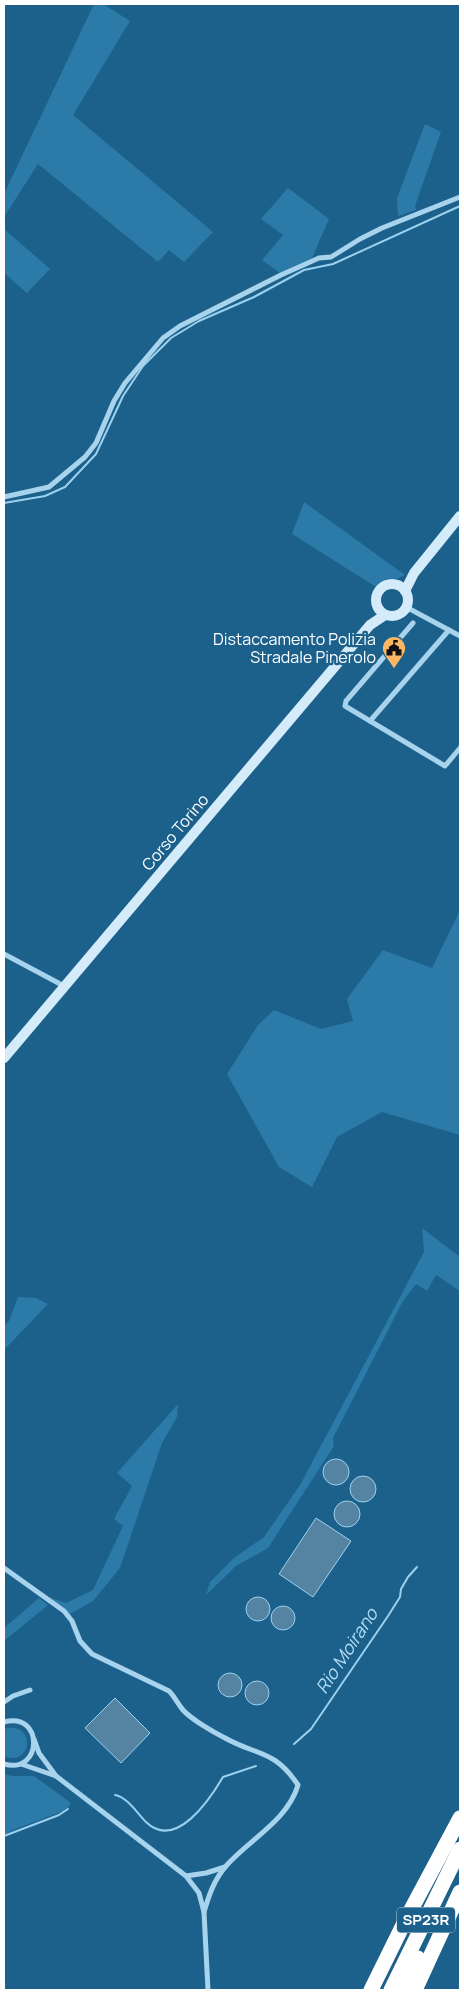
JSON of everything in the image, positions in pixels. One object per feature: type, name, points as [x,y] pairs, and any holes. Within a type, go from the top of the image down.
[{"type":"highway","points":[[371,1990],[405,1921],[460,1818]]},
{"type":"highway","name":"SP23R","points":[[391,1990],[460,1849]]},
{"type":"highway","name":"SP23R","points":[[403,1990],[460,1866]]},
{"type":"highway","points":[[415,1990],[460,1892]]},
{"type":"main road","points":[[401,588],[460,516]]},
{"type":"main road","points":[[387,585],[401,588],[408,599],[406,607],[396,616],[385,615],[370,625],[379,590],[387,585]]},
{"type":"main road","points":[[376,606],[385,615]]},
{"type":"main road","name":"Corso Torino","points":[[4,1058],[370,625]]},
{"type":"street","points":[[4,497],[49,487],[85,457],[96,442],[114,401],[125,383],[163,338],[180,326],[281,275],[319,258],[331,257],[360,238],[460,197]]},
{"type":"street","points":[[406,607],[460,636]]},
{"type":"street","points":[[413,623],[345,704],[346,707],[445,766],[460,748]]},
{"type":"street","points":[[370,722],[448,630]]},
{"type":"street","points":[[4,954],[64,986]]},
{"type":"street","points":[[4,1568],[64,1611],[72,1621],[80,1641],[92,1654],[169,1691],[183,1711],[226,1739],[269,1756],[280,1763],[298,1785],[295,1796],[282,1812],[226,1866],[212,1888],[204,1912]]},
{"type":"street","points":[[4,1702],[13,1696],[30,1690]]},
{"type":"street","points":[[4,1722],[16,1721],[28,1727],[39,1753],[56,1776],[186,1876],[199,1893],[204,1912],[208,1990]]},
{"type":"street","points":[[4,1764],[13,1766],[21,1764],[32,1754],[34,1739]]},
{"type":"street","points":[[21,1764],[56,1776]]},
{"type":"street","points":[[186,1876],[206,1873],[226,1866]]},
{"type":"shaded area","points":[[94,4],[103,4],[130,21],[73,115],[213,232],[184,262],[169,250],[158,262],[38,164],[4,217],[4,194]]},
{"type":"shaded area","points":[[425,124],[441,132],[415,206],[416,210],[398,216],[397,198]]},
{"type":"shaded area","points":[[288,188],[329,219],[312,258],[280,273],[262,260],[283,235],[261,219]]},
{"type":"shaded area","points":[[4,229],[50,269],[27,293],[4,273]]},
{"type":"shaded area","points":[[304,502],[405,575],[396,579],[386,579],[376,587],[292,534]]},
{"type":"shaded area","points":[[460,910],[460,1135],[382,1112],[337,1137],[312,1187],[279,1167],[227,1074],[258,1025],[274,1010],[321,1029],[353,1021],[347,999],[383,950],[432,968]]},
{"type":"shaded area","points":[[422,1228],[460,1257],[460,1291],[436,1275],[427,1291],[416,1284],[403,1301],[333,1438],[334,1446],[268,1548],[236,1566],[206,1595],[210,1582],[234,1558],[264,1537],[300,1485],[424,1252]]},
{"type":"shaded area","points":[[18,1297],[36,1298],[48,1304],[4,1350],[4,1326],[9,1321]]},
{"type":"shaded area","points":[[178,1404],[177,1417],[162,1443],[120,1568],[93,1601],[70,1614],[49,1597],[66,1603],[93,1590],[123,1526],[114,1519],[132,1486],[117,1473]]},
{"type":"shaded area","points":[[336,1459],[345,1463],[349,1472],[345,1481],[336,1485],[327,1481],[323,1472],[327,1463]]},
{"type":"shaded area","points":[[363,1476],[372,1480],[376,1489],[372,1498],[363,1502],[354,1498],[350,1489],[354,1480]]},
{"type":"shaded area","points":[[347,1501],[356,1505],[360,1514],[356,1523],[347,1527],[338,1523],[334,1514],[338,1505]]},
{"type":"shaded area","points":[[316,1518],[351,1541],[313,1597],[279,1574]]},
{"type":"shaded area","points":[[258,1597],[266,1601],[270,1609],[266,1617],[258,1621],[250,1617],[246,1609],[250,1601]]},
{"type":"shaded area","points":[[39,1598],[48,1605],[4,1641],[4,1628]]},
{"type":"shaded area","points":[[283,1606],[291,1610],[295,1618],[291,1626],[283,1630],[275,1626],[271,1618],[275,1610]]},
{"type":"shaded area","points":[[230,1673],[238,1677],[242,1685],[238,1693],[230,1697],[222,1693],[218,1685],[222,1677]]},
{"type":"shaded area","points":[[257,1681],[265,1685],[269,1693],[265,1701],[257,1705],[249,1701],[245,1693],[249,1685]]},
{"type":"shaded area","points":[[115,1698],[150,1733],[121,1763],[85,1728]]},
{"type":"shaded area","points":[[7,1728],[23,1732],[26,1738],[27,1745],[25,1751],[20,1756],[13,1758],[4,1756],[4,1730]]},
{"type":"shaded area","points":[[4,1774],[34,1776],[71,1803],[66,1810],[4,1835]]},
{"type":"waterway","points":[[4,503],[45,496],[65,487],[96,454],[123,396],[143,366],[171,338],[199,321],[254,297],[304,270],[333,264],[460,206]]},
{"type":"waterway","name":"Rio Moirano","points":[[294,1744],[311,1729],[388,1616],[400,1597],[401,1589],[408,1577],[417,1567]]},
{"type":"waterway","name":"Rio Moirano","points":[[115,1795],[128,1802],[146,1822],[157,1829],[169,1830],[191,1819],[201,1809],[223,1777],[256,1766]]},
{"type":"waterway","name":"Rio Moirano","points":[[4,1836],[59,1815],[68,1809]]},
{"type":"place","name":"Distaccamento Polizia Stradale Pinerolo","points":[[394,669]]}]
